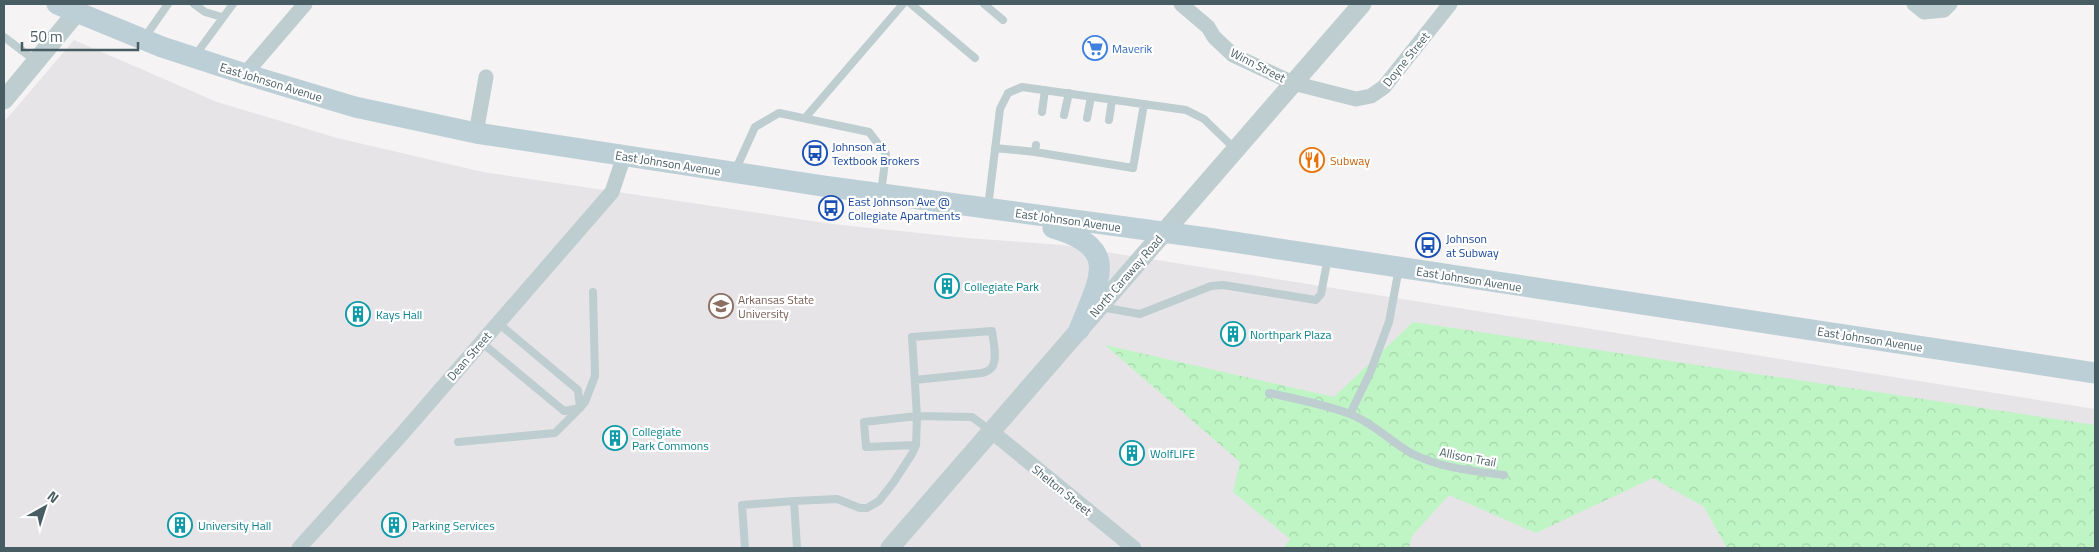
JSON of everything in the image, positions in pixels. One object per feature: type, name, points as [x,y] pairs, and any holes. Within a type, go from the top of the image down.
[{"type":"main road","name":"East Johnson Avenue","points":[[57,4],[144,40],[245,74],[355,107],[476,134],[734,173],[1328,257],[2095,373]]},
{"type":"main road","points":[[988,209],[1074,234],[1084,239],[1090,245],[1099,261],[1099,280],[1079,330]]},
{"type":"main road","points":[[2060,368],[2095,379]]},
{"type":"street","points":[[245,74],[305,4]]},
{"type":"street","name":"Winn Street","points":[[1181,4],[1208,27],[1214,37],[1233,55],[1293,83]]},
{"type":"street","name":"North Caraway Road","points":[[890,548],[1362,4]]},
{"type":"street","name":"Doyne Street","points":[[1293,83],[1351,98],[1372,96],[1384,87],[1450,4]]},
{"type":"street","points":[[1914,4],[1924,12],[1944,10],[1950,4]]},
{"type":"street","points":[[4,100],[77,12]]},
{"type":"street","points":[[476,134],[486,77]]},
{"type":"street","name":"Dean Street","points":[[299,548],[612,192],[624,156]]},
{"type":"street","name":"Shelton Street","points":[[991,431],[1134,548]]},
{"type":"lane","points":[[144,40],[168,4]]},
{"type":"lane","points":[[194,4],[205,12],[222,17]]},
{"type":"lane","points":[[194,57],[233,4]]},
{"type":"lane","points":[[805,118],[903,4]]},
{"type":"lane","points":[[911,4],[976,58]]},
{"type":"lane","points":[[984,4],[1003,20]]},
{"type":"lane","points":[[4,37],[36,61]]},
{"type":"lane","points":[[988,209],[1000,109],[1008,93],[1022,87],[1186,110],[1204,119],[1235,150]]},
{"type":"lane","points":[[1042,112],[1045,90]]},
{"type":"lane","points":[[1064,115],[1069,93]]},
{"type":"lane","points":[[1088,118],[1091,97]]},
{"type":"lane","points":[[1109,120],[1112,100]]},
{"type":"lane","points":[[995,148],[1060,152],[1082,160],[1133,168],[1144,104]]},
{"type":"lane","points":[[734,173],[755,127],[779,113],[869,132],[886,154],[881,194]]},
{"type":"lane","points":[[1082,160],[1083,151]]},
{"type":"lane","points":[[1104,163],[1106,154]]},
{"type":"lane","points":[[1099,306],[1140,314],[1211,286],[1223,285],[1316,300],[1321,294],[1328,257]]},
{"type":"lane","points":[[1350,414],[1370,373],[1389,322],[1399,268]]},
{"type":"lane","points":[[458,442],[555,433],[580,408],[585,402],[595,376],[593,292]]},
{"type":"lane","points":[[498,323],[578,390],[580,408]]},
{"type":"lane","points":[[745,548],[742,505],[837,499],[860,508],[873,506],[893,483],[916,445],[917,416],[912,337],[992,331],[994,360],[992,368],[989,370],[982,373],[915,380]]},
{"type":"lane","points":[[481,342],[564,411],[580,408]]},
{"type":"lane","name":"Allison Trail","points":[[1269,393],[1314,403],[1350,414],[1413,454],[1443,466],[1504,475]]},
{"type":"lane","points":[[916,445],[866,447],[864,422],[917,416],[972,417],[991,431]]},
{"type":"lane","points":[[794,501],[797,548]]},
{"type":"shaded area","name":"Arkansas State University","points":[[74,40],[217,102],[337,138],[483,172],[832,224],[967,238],[1062,245],[2095,409],[2095,548],[4,548],[4,122]]},
{"type":"green space","points":[[1413,322],[2095,425],[2095,546],[2093,548],[1727,548],[1704,507],[1653,478],[1536,533],[1449,495],[1412,536],[1409,548],[1284,548],[1290,539],[1233,492],[1240,462],[1105,345],[1334,397]]},
{"type":"place","name":"Maverik","points":[[1095,48]]},
{"type":"place","name":"Johnson at Textbook Brokers","points":[[815,153]]},
{"type":"place","name":"Subway","points":[[1312,160]]},
{"type":"place","name":"East Johnson Ave @ Collegiate Apartments","points":[[831,208]]},
{"type":"place","name":"Johnson at Subway","points":[[1428,245]]},
{"type":"place","name":"Collegiate Park","points":[[947,286]]},
{"type":"place","name":"Arkansas State University","points":[[721,306]]},
{"type":"place","name":"Kays Hall","points":[[358,314]]},
{"type":"place","name":"Northpark Plaza","points":[[1233,334]]},
{"type":"place","name":"Collegiate Park Commons","points":[[615,438]]},
{"type":"place","name":"WolfLIFE","points":[[1132,453]]},
{"type":"place","name":"University Hall","points":[[180,525]]},
{"type":"place","name":"Parking Services","points":[[394,525]]}]
